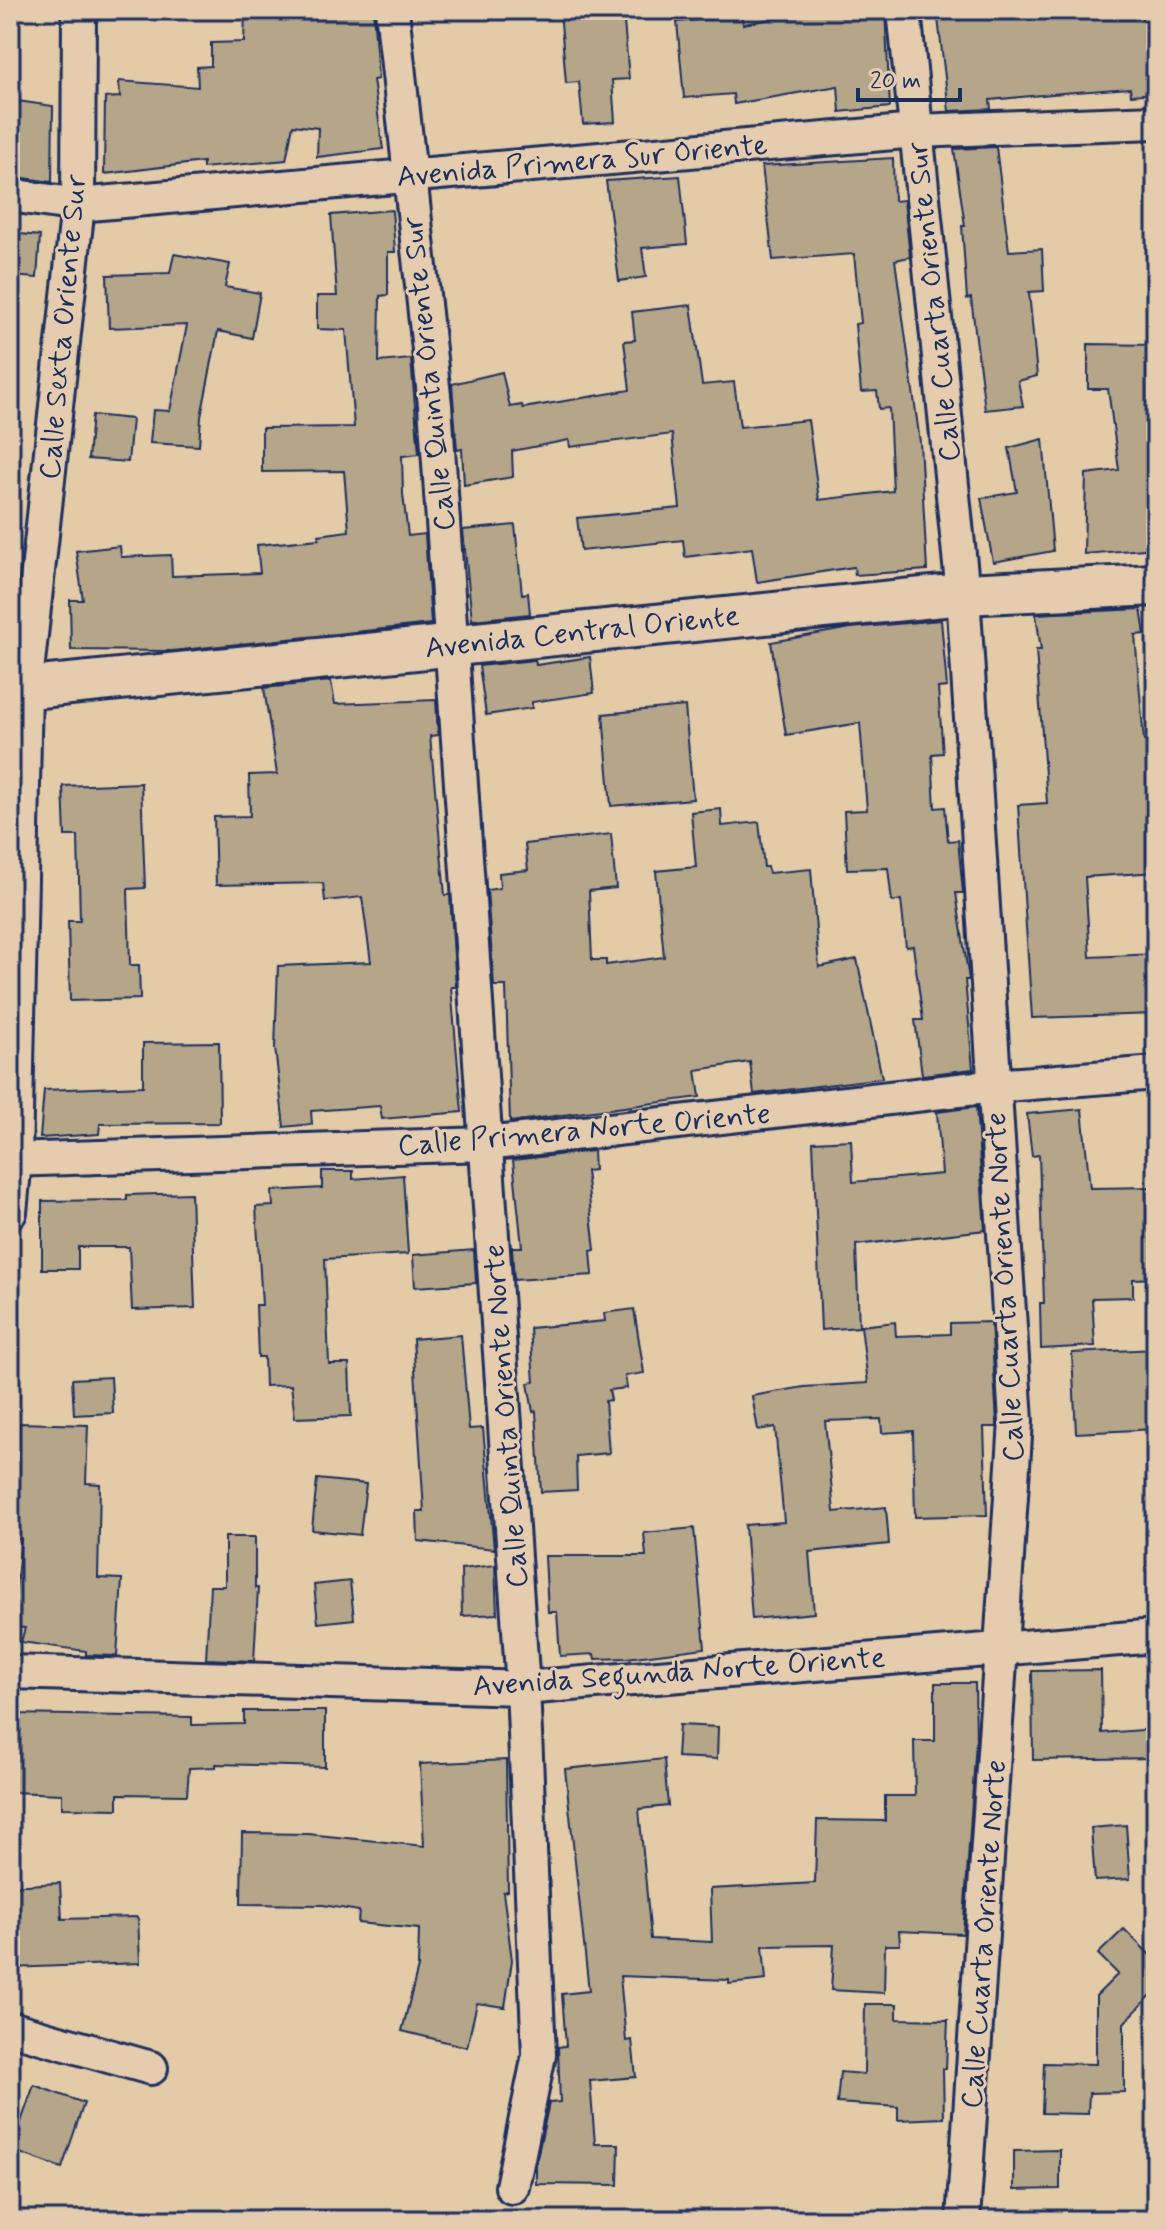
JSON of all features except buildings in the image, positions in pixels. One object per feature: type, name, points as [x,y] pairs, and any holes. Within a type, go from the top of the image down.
[{"type":"street","name":"Calle Sexta Oriente Sur","points":[[10,1212],[17,690],[78,205],[79,10]]},
{"type":"street","name":"Calle Quinta Oriente Sur","points":[[392,10],[407,175],[435,405],[453,643]]},
{"type":"street","name":"Calle Cuarta Oriente Sur","points":[[904,10],[963,594]]},
{"type":"street","name":"Avenida Primera Sur Oriente","points":[[10,195],[78,205],[916,131],[1156,122]]},
{"type":"street","name":"Avenida Central Oriente","points":[[17,690],[453,643],[963,594],[1156,585]]},
{"type":"street","name":"Calle Cuarta Oriente Norte","points":[[963,594],[1016,1421],[1004,1647],[963,2220]]},
{"type":"street","name":"Calle Quinta Oriente Norte","points":[[453,643],[523,1688],[539,2055],[512,2187]]},
{"type":"street","name":"Calle Primera Norte Oriente","points":[[12,1160],[486,1144],[994,1086],[1156,1073]]},
{"type":"street","name":"Avenida Segunda Norte Oriente","points":[[10,1672],[523,1688],[1156,1636]]},
{"type":"street","points":[[10,2028],[151,2068]]}]
